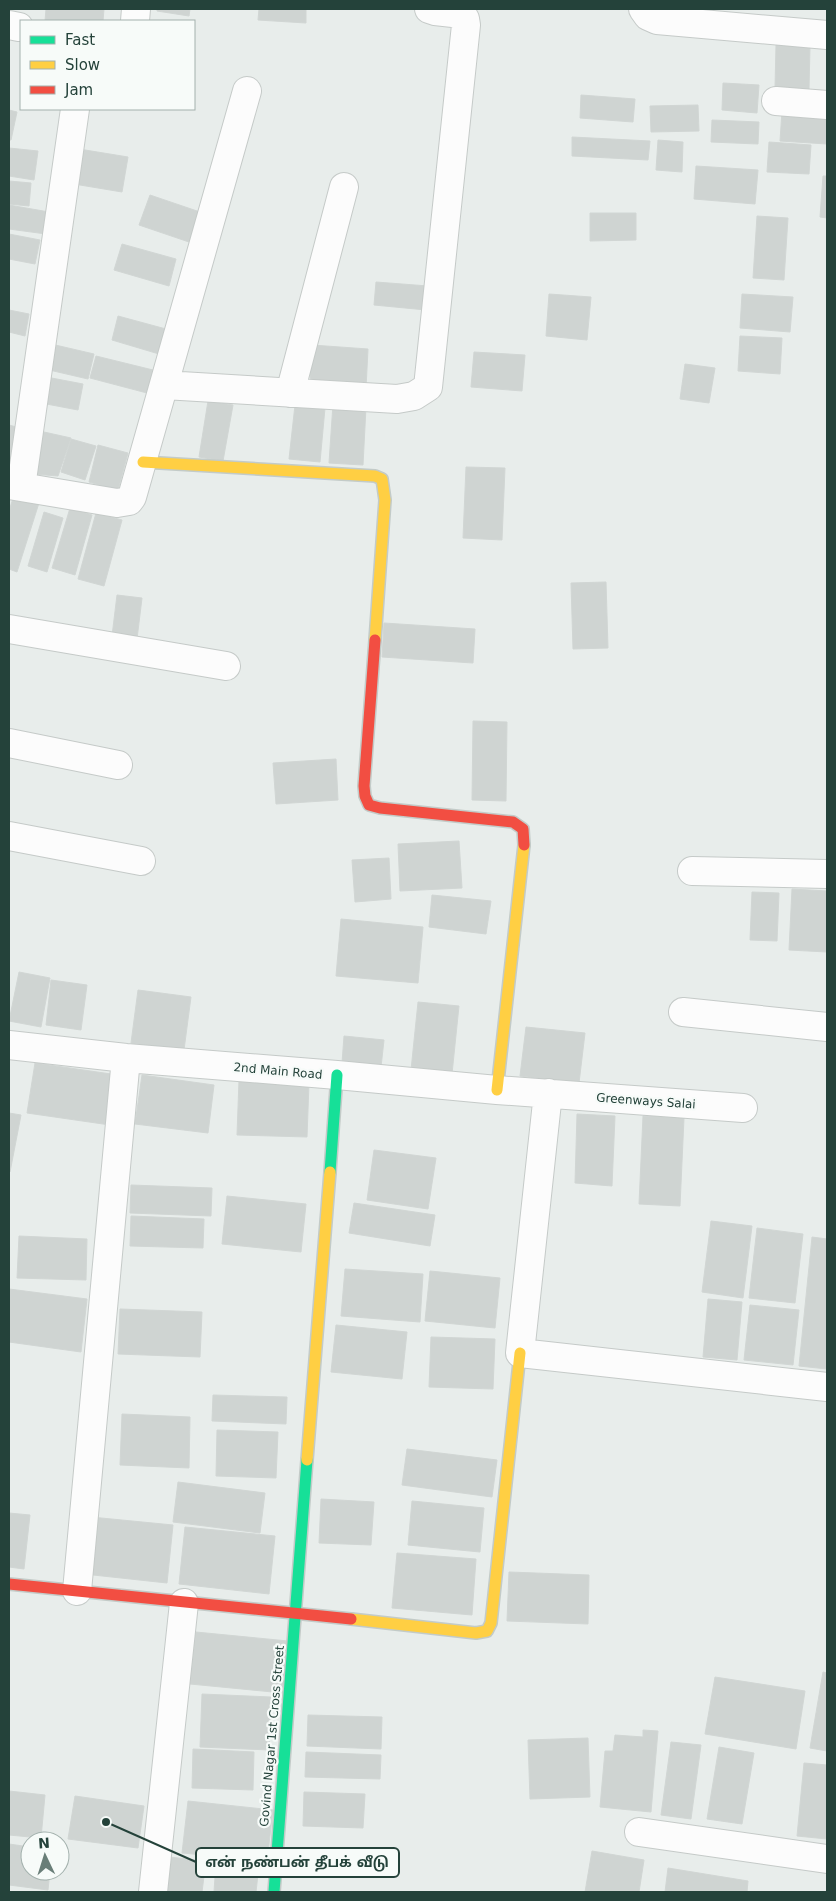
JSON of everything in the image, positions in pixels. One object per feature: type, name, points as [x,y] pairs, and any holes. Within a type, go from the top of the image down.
[{"type":"street","points":[[164,385],[397,399],[414,396],[428,387],[466,25],[462,14],[429,9]]},
{"type":"street","points":[[643,9],[648,16],[657,20],[827,35]]},
{"type":"street","points":[[75,110],[15,486],[117,503],[129,501],[132,497],[247,91]]},
{"type":"street","points":[[776,101],[827,105]]},
{"type":"street","points":[[290,393],[344,187]]},
{"type":"street","points":[[143,462],[375,476],[382,479],[386,500],[364,786],[365,796],[369,805],[380,808],[516,822],[523,828],[525,834],[524,845],[497,1090]]},
{"type":"street","points":[[9,629],[226,666]]},
{"type":"street","points":[[9,743],[118,765]]},
{"type":"street","points":[[9,836],[141,861]]},
{"type":"street","points":[[692,871],[827,874]]},
{"type":"street","points":[[682,1012],[827,1027]]},
{"type":"street","name":"2nd Main Road","points":[[9,1046],[126,1058],[548,1094]]},
{"type":"street","points":[[77,1590],[126,1058]]},
{"type":"street","name":"Govind Nagar 1st Cross Street","points":[[274,1892],[337,1075]]},
{"type":"street","points":[[9,1584],[184,1603],[296,1612],[476,1633],[487,1630],[491,1623],[548,1094]]},
{"type":"street","name":"Greenways Salai","points":[[548,1094],[743,1108]]},
{"type":"street","points":[[520,1353],[827,1387]]},
{"type":"street","points":[[153,1892],[184,1603]]},
{"type":"street","points":[[639,1832],[827,1859]]},
{"type":"building","points":[[46,9],[104,9],[103,20],[45,20]]},
{"type":"building","points":[[157,9],[190,9],[189,16],[157,11]]},
{"type":"building","points":[[259,9],[306,9],[306,23],[258,20]]},
{"type":"building","points":[[776,45],[810,46],[809,89],[775,88]]},
{"type":"building","points":[[723,83],[759,85],[757,113],[722,110]]},
{"type":"building","points":[[581,95],[635,99],[633,122],[580,118]]},
{"type":"building","points":[[698,105],[699,131],[651,132],[650,106]]},
{"type":"building","points":[[9,110],[17,112],[11,140],[9,140]]},
{"type":"building","points":[[782,111],[827,114],[827,144],[780,141]]},
{"type":"building","points":[[712,120],[759,122],[758,144],[711,142]]},
{"type":"building","points":[[572,137],[650,141],[648,160],[572,156]]},
{"type":"building","points":[[658,140],[683,142],[682,172],[656,170]]},
{"type":"building","points":[[769,142],[811,145],[809,174],[767,172]]},
{"type":"building","points":[[9,148],[38,151],[34,180],[9,176]]},
{"type":"building","points":[[79,149],[128,157],[122,192],[74,184]]},
{"type":"building","points":[[696,166],[758,170],[755,204],[694,199]]},
{"type":"building","points":[[823,176],[827,176],[827,218],[820,217]]},
{"type":"building","points":[[9,181],[31,183],[29,206],[9,204]]},
{"type":"building","points":[[150,195],[200,212],[189,242],[139,225]]},
{"type":"building","points":[[9,205],[49,212],[46,234],[9,229]]},
{"type":"building","points":[[590,213],[636,213],[636,240],[590,241]]},
{"type":"building","points":[[757,216],[788,218],[784,280],[753,278]]},
{"type":"building","points":[[9,234],[40,240],[35,264],[9,259]]},
{"type":"building","points":[[122,244],[176,259],[169,286],[114,270]]},
{"type":"building","points":[[376,282],[428,286],[426,310],[374,305]]},
{"type":"building","points":[[549,294],[591,297],[587,340],[546,336]]},
{"type":"building","points":[[742,294],[793,297],[790,332],[740,328]]},
{"type":"building","points":[[9,310],[29,314],[25,336],[9,332]]},
{"type":"building","points":[[118,316],[166,329],[159,354],[112,340]]},
{"type":"building","points":[[740,336],[782,338],[780,374],[738,371]]},
{"type":"building","points":[[51,344],[94,354],[88,379],[45,369]]},
{"type":"building","points":[[312,345],[368,349],[366,388],[310,385]]},
{"type":"building","points":[[474,352],[525,355],[522,391],[471,387]]},
{"type":"building","points":[[96,356],[153,370],[147,393],[90,378]]},
{"type":"building","points":[[685,364],[715,368],[709,403],[680,399]]},
{"type":"building","points":[[41,376],[83,384],[78,410],[36,402]]},
{"type":"building","points":[[208,401],[233,405],[223,461],[199,457]]},
{"type":"building","points":[[333,404],[366,407],[363,465],[329,463]]},
{"type":"building","points":[[295,405],[325,408],[320,462],[289,459]]},
{"type":"building","points":[[9,425],[24,429],[15,466],[9,465]]},
{"type":"building","points":[[44,432],[71,438],[58,476],[34,474]]},
{"type":"building","points":[[71,439],[96,446],[85,480],[61,472]]},
{"type":"building","points":[[98,445],[128,453],[118,490],[89,482]]},
{"type":"building","points":[[466,467],[505,468],[502,540],[463,538]]},
{"type":"building","points":[[14,495],[39,503],[17,572],[9,569],[9,511]]},
{"type":"building","points":[[70,508],[92,515],[75,575],[52,568]]},
{"type":"building","points":[[44,512],[63,518],[47,572],[28,566]]},
{"type":"building","points":[[96,513],[122,520],[104,586],[78,579]]},
{"type":"building","points":[[606,582],[608,648],[573,649],[571,583]]},
{"type":"building","points":[[117,595],[142,598],[137,639],[112,636]]},
{"type":"building","points":[[384,623],[475,629],[473,663],[382,657]]},
{"type":"building","points":[[473,721],[507,722],[506,801],[472,800]]},
{"type":"building","points":[[336,759],[338,800],[276,804],[273,763]]},
{"type":"building","points":[[459,841],[462,888],[400,891],[398,844]]},
{"type":"building","points":[[389,858],[391,899],[355,902],[352,860]]},
{"type":"building","points":[[792,889],[827,891],[827,952],[789,950]]},
{"type":"building","points":[[752,892],[779,893],[777,941],[750,940]]},
{"type":"building","points":[[432,895],[491,901],[486,934],[429,927]]},
{"type":"building","points":[[341,919],[423,927],[418,983],[336,976]]},
{"type":"building","points":[[19,972],[50,978],[41,1027],[9,1021]]},
{"type":"building","points":[[51,980],[87,985],[81,1030],[46,1025]]},
{"type":"building","points":[[138,990],[191,997],[184,1050],[131,1043]]},
{"type":"building","points":[[418,1002],[459,1006],[452,1074],[411,1070]]},
{"type":"building","points":[[526,1027],[585,1033],[579,1083],[520,1076]]},
{"type":"building","points":[[344,1036],[384,1040],[381,1067],[342,1063]]},
{"type":"building","points":[[35,1063],[118,1075],[110,1125],[27,1113]]},
{"type":"building","points":[[142,1075],[214,1085],[208,1133],[135,1124]]},
{"type":"building","points":[[239,1080],[309,1083],[307,1137],[237,1135]]},
{"type":"building","points":[[9,1113],[21,1115],[10,1172],[9,1172]]},
{"type":"building","points":[[577,1114],[615,1116],[612,1186],[575,1183]]},
{"type":"building","points":[[643,1116],[684,1118],[680,1206],[639,1204]]},
{"type":"building","points":[[374,1150],[436,1158],[428,1209],[367,1200]]},
{"type":"building","points":[[131,1185],[212,1188],[211,1216],[130,1213]]},
{"type":"building","points":[[227,1196],[306,1204],[301,1252],[222,1244]]},
{"type":"building","points":[[354,1203],[435,1215],[430,1246],[349,1233]]},
{"type":"building","points":[[131,1216],[204,1219],[203,1248],[130,1246]]},
{"type":"building","points":[[711,1221],[752,1226],[743,1298],[702,1292]]},
{"type":"building","points":[[757,1228],[803,1234],[795,1303],[749,1298]]},
{"type":"building","points":[[19,1236],[87,1239],[86,1280],[17,1278]]},
{"type":"building","points":[[812,1237],[827,1239],[827,1369],[799,1366]]},
{"type":"building","points":[[345,1269],[423,1274],[420,1322],[341,1316]]},
{"type":"building","points":[[430,1271],[500,1278],[495,1328],[425,1321]]},
{"type":"building","points":[[9,1289],[87,1299],[81,1352],[9,1342]]},
{"type":"building","points":[[708,1299],[742,1302],[737,1360],[703,1357]]},
{"type":"building","points":[[750,1305],[799,1310],[793,1365],[744,1360]]},
{"type":"building","points":[[120,1309],[202,1312],[200,1357],[118,1354]]},
{"type":"building","points":[[336,1325],[407,1332],[402,1379],[331,1372]]},
{"type":"building","points":[[431,1337],[495,1339],[493,1389],[429,1387]]},
{"type":"building","points":[[213,1395],[287,1397],[286,1424],[212,1421]]},
{"type":"building","points":[[122,1414],[190,1417],[189,1468],[120,1465]]},
{"type":"building","points":[[217,1430],[278,1432],[276,1478],[216,1476]]},
{"type":"building","points":[[407,1449],[497,1460],[492,1497],[402,1485]]},
{"type":"building","points":[[178,1482],[265,1493],[260,1533],[173,1522]]},
{"type":"building","points":[[321,1499],[374,1502],[371,1545],[319,1543]]},
{"type":"building","points":[[412,1501],[484,1508],[480,1552],[408,1545]]},
{"type":"building","points":[[9,1513],[30,1515],[24,1569],[9,1567]]},
{"type":"building","points":[[91,1517],[173,1525],[167,1583],[84,1574]]},
{"type":"building","points":[[185,1527],[275,1536],[269,1594],[179,1584]]},
{"type":"building","points":[[397,1553],[476,1559],[472,1615],[392,1608]]},
{"type":"building","points":[[509,1572],[589,1575],[588,1624],[507,1621]]},
{"type":"building","points":[[196,1632],[288,1641],[283,1693],[190,1684]]},
{"type":"building","points":[[823,1672],[827,1673],[827,1751],[810,1748]]},
{"type":"building","points":[[715,1677],[805,1691],[796,1749],[705,1734]]},
{"type":"building","points":[[202,1694],[271,1697],[269,1750],[200,1747]]},
{"type":"building","points":[[308,1715],[382,1717],[381,1749],[307,1746]]},
{"type":"building","points":[[643,1730],[658,1731],[651,1812],[600,1807],[605,1751],[613,1751],[615,1735],[643,1737]]},
{"type":"building","points":[[588,1738],[590,1797],[530,1799],[528,1740]]},
{"type":"building","points":[[671,1742],[701,1745],[691,1819],[661,1815]]},
{"type":"building","points":[[719,1747],[754,1753],[742,1824],[707,1819]]},
{"type":"building","points":[[193,1749],[254,1752],[253,1790],[192,1788]]},
{"type":"building","points":[[306,1752],[381,1755],[380,1779],[305,1777]]},
{"type":"building","points":[[804,1763],[827,1765],[827,1839],[797,1836]]},
{"type":"building","points":[[9,1791],[45,1795],[42,1831],[20,1831],[20,1836],[9,1835]]},
{"type":"building","points":[[304,1792],[365,1794],[363,1828],[303,1826]]},
{"type":"building","points":[[75,1796],[144,1806],[138,1848],[70,1839],[69,1831]]},
{"type":"building","points":[[188,1801],[273,1810],[267,1861],[182,1853]]},
{"type":"building","points":[[9,1844],[20,1846],[20,1881],[49,1881],[48,1890],[9,1885]]},
{"type":"building","points":[[592,1851],[644,1860],[639,1892],[585,1892]]},
{"type":"building","points":[[169,1857],[206,1861],[202,1892],[165,1892]]},
{"type":"building","points":[[216,1862],[259,1865],[256,1892],[214,1892]]},
{"type":"building","points":[[668,1868],[748,1881],[747,1892],[665,1892]]},
{"type":"traffic: fast","points":[[330,1172],[337,1075]]},
{"type":"traffic: fast","points":[[274,1892],[307,1460]]},
{"type":"traffic: slow","points":[[143,462],[375,476],[382,479],[385,500],[375,640]]},
{"type":"traffic: slow","points":[[497,1090],[524,845]]},
{"type":"traffic: slow","points":[[307,1460],[330,1172]]},
{"type":"traffic: slow","points":[[351,1619],[476,1633],[487,1631],[491,1623],[520,1353]]},
{"type":"traffic: jam","points":[[375,640],[364,786],[365,796],[369,805],[380,808],[513,822],[523,829],[524,845]]},
{"type":"traffic: jam","points":[[9,1584],[351,1619]]},
{"type":"place","name":"என் நண்பன் தீபக் வீடு","points":[[106,1822]]}]
